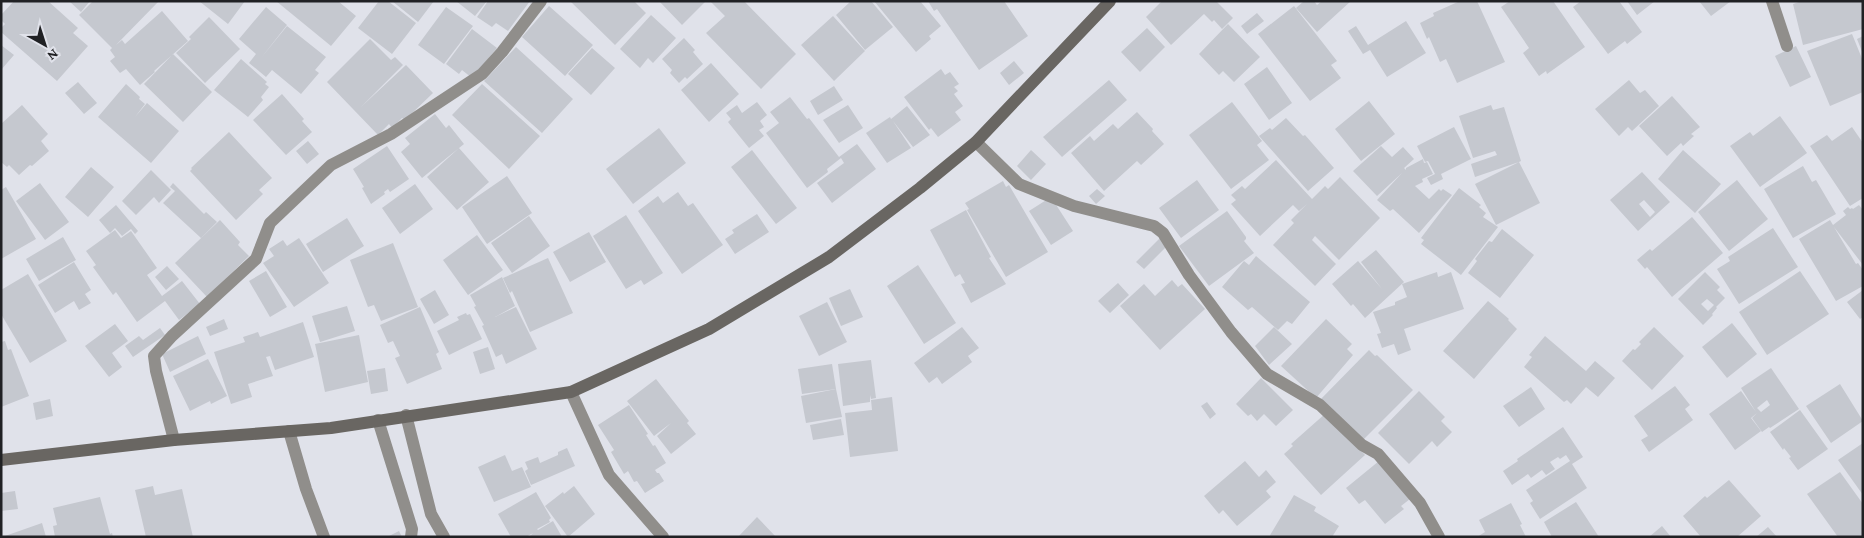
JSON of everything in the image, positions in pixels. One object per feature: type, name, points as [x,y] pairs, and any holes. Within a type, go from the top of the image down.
[{"type":"main road","points":[[1,460],[174,440],[331,428],[406,415],[570,392],[709,329],[829,257],[920,188],[976,142],[1110,1]]},
{"type":"street","points":[[174,440],[156,371],[154,356],[172,336],[256,259],[270,222],[331,165],[391,134],[482,74],[502,52],[541,1]]},
{"type":"street","points":[[1772,1],[1787,46]]},
{"type":"street","points":[[976,142],[1019,184],[1074,206],[1154,226],[1163,233],[1189,275],[1231,332],[1267,374],[1320,405],[1362,445],[1378,454],[1420,503],[1439,537]]},
{"type":"street","points":[[570,392],[610,474],[663,537]]},
{"type":"street","points":[[406,415],[432,514],[444,537]]},
{"type":"street","points":[[378,420],[412,529],[411,537]]},
{"type":"street","points":[[289,431],[306,489],[324,537]]},
{"type":"building","points":[[14,1],[48,1],[78,28],[73,33],[88,46],[57,81],[1,32],[1,28],[5,24],[1,20],[1,15]]},
{"type":"building","points":[[69,1],[90,1],[81,12]]},
{"type":"building","points":[[93,1],[159,1],[116,45],[122,40],[125,44],[162,11],[188,41],[140,85],[126,69],[120,73],[110,61],[115,57],[110,50],[112,48],[79,15]]},
{"type":"building","points":[[199,1],[245,1],[228,24]]},
{"type":"building","points":[[276,1],[338,1],[356,16],[331,46]]},
{"type":"building","points":[[379,1],[388,1],[416,23],[392,54],[358,28]]},
{"type":"building","points":[[392,1],[434,1],[418,22]]},
{"type":"building","points":[[456,1],[487,1],[475,16]]},
{"type":"building","points":[[488,1],[530,1],[508,31],[496,23],[492,27],[477,17]]},
{"type":"building","points":[[570,1],[634,1],[646,13],[615,45]]},
{"type":"building","points":[[659,1],[706,1],[682,25]]},
{"type":"building","points":[[710,1],[744,1],[796,54],[761,89],[706,33],[725,16]]},
{"type":"building","points":[[851,1],[871,1],[893,27],[865,50],[836,15]]},
{"type":"building","points":[[874,1],[920,1],[941,26],[929,36],[931,39],[916,52]]},
{"type":"building","points":[[928,1],[1004,1],[1028,36],[979,70],[937,9],[934,11]]},
{"type":"building","points":[[1162,1],[1216,1],[1233,18],[1222,29],[1214,20],[1212,22],[1204,14],[1171,45],[1146,17]]},
{"type":"building","points":[[1304,1],[1314,1],[1317,5],[1322,1],[1351,1],[1317,32],[1296,8]]},
{"type":"building","points":[[1460,1],[1477,1],[1505,62],[1457,83],[1446,59],[1440,62],[1429,37],[1427,39],[1420,23],[1434,16],[1433,13]]},
{"type":"building","points":[[1510,1],[1553,1],[1585,47],[1547,74],[1546,71],[1539,76],[1523,53],[1529,48],[1501,7]]},
{"type":"building","points":[[1581,1],[1619,1],[1642,32],[1627,44],[1625,41],[1608,54],[1573,7]]},
{"type":"building","points":[[1627,1],[1655,1],[1637,15]]},
{"type":"building","points":[[1699,1],[1731,1],[1711,16]]},
{"type":"building","points":[[1802,1],[1862,1],[1863,29],[1803,45],[1793,4]]},
{"type":"building","points":[[549,6],[593,45],[565,76],[522,37]]},
{"type":"building","points":[[1294,6],[1337,61],[1331,65],[1341,78],[1310,101],[1258,34]]},
{"type":"building","points":[[266,7],[287,25],[261,58],[287,26],[326,57],[315,70],[319,73],[301,94],[272,70],[266,77],[249,63],[256,54],[239,39]]},
{"type":"building","points":[[446,7],[473,26],[444,64],[418,45]]},
{"type":"building","points":[[1257,13],[1264,21],[1247,34],[1241,26]]},
{"type":"building","points":[[651,15],[676,38],[653,63],[648,58],[640,68],[620,49]]},
{"type":"building","points":[[833,16],[865,51],[834,81],[801,45]]},
{"type":"building","points":[[209,17],[240,49],[205,83],[176,53],[191,39],[189,37]]},
{"type":"building","points":[[1406,21],[1426,53],[1387,77],[1370,50],[1363,54],[1348,31],[1356,26],[1368,45]]},
{"type":"building","points":[[1228,24],[1260,57],[1234,82],[1223,71],[1219,75],[1199,54]]},
{"type":"building","points":[[1147,28],[1165,47],[1140,72],[1121,52]]},
{"type":"building","points":[[472,29],[497,48],[472,78],[462,70],[459,74],[446,64]]},
{"type":"building","points":[[1852,34],[1863,61],[1863,92],[1830,106],[1807,51]]},
{"type":"building","points":[[1863,36],[1863,54],[1857,39]]},
{"type":"building","points":[[684,38],[695,50],[693,52],[703,64],[687,79],[685,77],[679,83],[670,73],[672,70],[662,59]]},
{"type":"building","points":[[370,39],[391,60],[395,57],[403,65],[361,107],[406,65],[433,93],[405,120],[402,118],[392,128],[389,124],[378,135],[327,82]]},
{"type":"building","points":[[1,45],[14,55],[1,70]]},
{"type":"building","points":[[1796,46],[1811,77],[1790,87],[1775,56]]},
{"type":"building","points":[[516,47],[573,99],[542,133],[484,81]]},
{"type":"building","points":[[592,48],[615,68],[591,95],[568,74]]},
{"type":"building","points":[[173,54],[212,92],[183,122],[144,84]]},
{"type":"building","points":[[241,59],[267,82],[265,84],[269,87],[261,97],[263,100],[248,117],[214,90]]},
{"type":"building","points":[[1014,61],[1024,73],[1009,85],[1000,73]]},
{"type":"building","points":[[711,63],[739,94],[709,122],[681,90]]},
{"type":"building","points":[[1267,67],[1292,103],[1269,120],[1244,84]]},
{"type":"building","points":[[941,69],[945,75],[950,72],[959,84],[954,87],[958,91],[954,94],[963,106],[955,112],[961,120],[938,137],[931,128],[929,130],[904,97]]},
{"type":"building","points":[[1109,80],[1127,100],[1062,157],[1043,137]]},
{"type":"building","points":[[1629,80],[1640,93],[1645,90],[1659,106],[1632,131],[1628,127],[1619,136],[1595,109]]},
{"type":"building","points":[[78,82],[97,103],[84,114],[65,93]]},
{"type":"building","points":[[126,84],[145,104],[135,117],[147,103],[179,131],[151,163],[98,117]]},
{"type":"building","points":[[482,84],[540,136],[509,169],[452,115]]},
{"type":"building","points":[[834,86],[843,100],[818,115],[810,101]]},
{"type":"building","points":[[282,94],[304,119],[302,121],[312,132],[286,155],[253,120]]},
{"type":"building","points":[[1672,96],[1700,127],[1691,134],[1694,136],[1683,146],[1681,143],[1667,156],[1639,126]]},
{"type":"building","points":[[790,97],[839,157],[857,144],[876,169],[832,203],[817,183],[844,163],[841,158],[827,169],[828,172],[807,188],[766,133],[779,123],[770,112]]},
{"type":"building","points":[[1369,101],[1395,134],[1361,161],[1335,129]]},
{"type":"building","points":[[757,102],[767,115],[760,121],[764,127],[759,130],[764,136],[749,148],[728,122],[731,119],[726,113],[737,105],[742,113]]},
{"type":"building","points":[[1232,102],[1262,141],[1257,145],[1269,160],[1231,189],[1189,135]]},
{"type":"building","points":[[22,105],[48,134],[41,141],[49,151],[19,175],[9,165],[7,167],[1,162],[1,124]]},
{"type":"building","points":[[848,105],[863,128],[839,143],[823,120]]},
{"type":"building","points":[[1491,105],[1493,110],[1504,107],[1521,161],[1475,177],[1471,164],[1497,155],[1495,151],[1473,158],[1459,116]]},
{"type":"building","points":[[907,106],[930,135],[913,147],[893,121],[911,148],[887,163],[866,133],[890,117],[891,119]]},
{"type":"building","points":[[1137,112],[1164,144],[1141,165],[1137,161],[1104,191],[1071,153],[1090,136],[1094,141],[1113,124],[1118,129]]},
{"type":"building","points":[[435,114],[446,128],[449,125],[464,144],[422,178],[401,152],[410,144],[405,138]]},
{"type":"building","points":[[1780,116],[1807,153],[1760,187],[1730,146],[1750,132],[1753,136]]},
{"type":"building","points":[[1286,118],[1303,136],[1305,135],[1334,168],[1308,191],[1259,136],[1270,128],[1272,130]]},
{"type":"building","points":[[1454,127],[1471,159],[1441,174],[1443,179],[1431,185],[1427,178],[1435,174],[1428,161],[1425,162],[1417,146]]},
{"type":"building","points":[[1852,127],[1863,143],[1863,198],[1850,206],[1810,146],[1827,135],[1832,141]]},
{"type":"building","points":[[659,128],[686,163],[633,204],[606,169]]},
{"type":"building","points":[[229,132],[272,178],[259,190],[263,194],[236,220],[190,171]]},
{"type":"building","points":[[308,141],[319,154],[307,164],[296,151]]},
{"type":"building","points":[[387,146],[409,179],[390,192],[388,189],[384,192],[385,194],[371,204],[362,188],[364,187],[353,169]]},
{"type":"building","points":[[1381,146],[1392,157],[1403,147],[1414,159],[1404,168],[1406,170],[1406,168],[1423,159],[1424,163],[1427,162],[1433,174],[1422,179],[1423,182],[1415,186],[1429,199],[1439,189],[1441,191],[1443,189],[1452,195],[1419,233],[1393,209],[1390,211],[1377,200],[1402,173],[1377,196],[1353,171]]},
{"type":"building","points":[[459,148],[489,182],[457,210],[427,177]]},
{"type":"building","points":[[752,150],[797,208],[776,224],[731,167]]},
{"type":"building","points":[[1031,150],[1046,164],[1031,180],[1017,166]]},
{"type":"building","points":[[1683,150],[1721,184],[1695,213],[1658,179]]},
{"type":"building","points":[[1276,160],[1312,199],[1325,186],[1328,189],[1340,177],[1380,218],[1339,260],[1315,236],[1312,240],[1336,264],[1315,286],[1273,245],[1294,223],[1291,220],[1307,204],[1299,211],[1293,205],[1260,236],[1231,204],[1236,200],[1231,195],[1242,186],[1245,189]]},
{"type":"building","points":[[1519,162],[1540,203],[1496,225],[1475,184]]},
{"type":"building","points":[[1803,166],[1812,182],[1816,180],[1836,214],[1793,238],[1764,189]]},
{"type":"building","points":[[91,167],[114,187],[88,217],[65,197]]},
{"type":"building","points":[[151,170],[171,190],[159,203],[154,197],[136,215],[122,201]]},
{"type":"building","points":[[1642,172],[1670,202],[1638,231],[1610,200]],"holes":[[[1644,200],[1655,212],[1650,217],[1639,204]]]},
{"type":"building","points":[[507,176],[532,213],[487,244],[462,207]]},
{"type":"building","points":[[1197,180],[1219,210],[1181,238],[1159,208]]},
{"type":"building","points":[[1737,180],[1768,219],[1729,251],[1698,212]]},
{"type":"building","points":[[1003,181],[1006,187],[1009,185],[1048,252],[1006,277],[967,210],[969,209],[965,203]]},
{"type":"building","points":[[40,183],[69,222],[45,240],[16,201]]},
{"type":"building","points":[[173,183],[204,214],[206,212],[217,222],[201,238],[163,203],[175,191],[170,187]]},
{"type":"building","points":[[415,184],[433,209],[400,234],[382,208]]},
{"type":"building","points":[[6,187],[36,239],[1,259],[1,190]]},
{"type":"building","points":[[1459,188],[1481,205],[1479,207],[1486,213],[1483,217],[1498,227],[1461,275],[1421,244],[1424,240],[1421,238]]},
{"type":"building","points":[[1097,189],[1105,196],[1096,204],[1089,196]]},
{"type":"building","points":[[678,192],[688,206],[693,203],[723,245],[682,274],[638,211],[658,196],[663,203]]},
{"type":"building","points":[[1051,197],[1073,231],[1051,245],[1029,211]]},
{"type":"building","points":[[116,205],[138,231],[135,234],[131,229],[122,236],[115,228],[110,233],[99,220]]},
{"type":"building","points":[[1859,205],[1863,210],[1863,265],[1834,227],[1856,264],[1858,263],[1863,270],[1863,286],[1836,301],[1799,239],[1830,220],[1833,225],[1846,215],[1843,211],[1848,207],[1853,209]]},
{"type":"building","points":[[966,210],[991,257],[989,258],[1006,284],[971,303],[961,284],[965,283],[960,274],[955,277],[930,230]]},
{"type":"building","points":[[1227,211],[1246,237],[1244,241],[1254,253],[1209,286],[1179,246]]},
{"type":"building","points":[[757,214],[769,232],[735,254],[725,239],[734,233],[732,230]]},
{"type":"building","points":[[626,215],[663,273],[644,285],[641,280],[626,289],[593,236]]},
{"type":"building","points":[[529,216],[550,246],[512,273],[491,243]]},
{"type":"building","points":[[1692,217],[1723,253],[1672,297],[1647,267],[1645,269],[1637,260],[1650,249],[1652,251]]},
{"type":"building","points":[[347,218],[364,246],[323,272],[306,244]]},
{"type":"building","points":[[220,220],[240,242],[238,245],[249,256],[207,297],[175,263]]},
{"type":"building","points":[[1773,228],[1798,267],[1739,304],[1717,269],[1730,261],[1728,257]]},
{"type":"building","points":[[1502,229],[1534,255],[1500,298],[1468,273],[1477,261],[1475,259],[1478,255]]},
{"type":"building","points":[[115,230],[121,238],[131,231],[157,268],[147,275],[162,296],[182,281],[200,304],[179,320],[165,301],[137,322],[116,292],[113,295],[93,267],[96,265],[86,251]]},
{"type":"building","points":[[589,232],[606,262],[570,282],[553,252]]},
{"type":"building","points":[[477,235],[503,270],[468,295],[443,260]]},
{"type":"building","points":[[63,237],[76,260],[39,281],[26,259]]},
{"type":"building","points":[[1161,237],[1168,245],[1144,269],[1136,262]]},
{"type":"building","points":[[299,238],[329,283],[294,307],[263,263],[274,256],[269,249],[283,240],[287,246]]},
{"type":"building","points":[[393,243],[418,307],[381,321],[374,305],[368,307],[350,260]]},
{"type":"building","points":[[1376,250],[1404,282],[1365,318],[1353,304],[1351,306],[1332,284],[1358,261],[1382,289],[1361,262]]},
{"type":"building","points":[[1256,256],[1310,302],[1292,324],[1287,321],[1278,330],[1252,307],[1248,310],[1222,287],[1244,261],[1249,265]]},
{"type":"building","points":[[548,258],[573,313],[530,332],[512,291],[510,293],[503,278]]},
{"type":"building","points":[[74,262],[91,290],[85,294],[91,303],[79,310],[74,301],[55,313],[38,285]]},
{"type":"building","points":[[918,265],[956,323],[924,344],[887,286]]},
{"type":"building","points":[[167,266],[179,279],[166,290],[155,277]]},
{"type":"building","points":[[266,271],[287,307],[270,317],[249,281]]},
{"type":"building","points":[[1800,271],[1829,314],[1767,355],[1739,312]]},
{"type":"building","points":[[1437,272],[1438,277],[1451,272],[1464,309],[1404,329],[1411,350],[1398,355],[1394,344],[1382,348],[1377,334],[1381,333],[1373,312],[1395,305],[1395,302],[1407,297],[1402,284]]},
{"type":"building","points":[[1705,272],[1720,287],[1717,290],[1725,298],[1703,325],[1678,299]],"holes":[[[1707,299],[1714,305],[1708,311],[1701,304]]]},
{"type":"building","points":[[28,274],[67,341],[30,363],[1,314],[1,290]]},
{"type":"building","points":[[502,277],[515,306],[495,317],[516,307],[537,349],[506,364],[502,354],[496,357],[470,295]]},
{"type":"building","points":[[1172,280],[1178,287],[1182,284],[1205,309],[1160,350],[1120,306],[1144,284],[1155,296]]},
{"type":"building","points":[[1118,283],[1129,295],[1110,313],[1098,301]]},
{"type":"building","points":[[850,289],[863,317],[841,326],[829,298]]},
{"type":"building","points":[[435,290],[449,315],[434,324],[420,299]]},
{"type":"building","points":[[1863,290],[1863,317],[1860,319],[1847,302]]},
{"type":"building","points":[[1488,301],[1509,319],[1517,329],[1474,379],[1443,351]]},
{"type":"building","points":[[827,302],[847,342],[819,356],[799,316]]},
{"type":"building","points":[[347,306],[355,331],[320,342],[312,316]]},
{"type":"building","points":[[420,307],[439,352],[436,354],[442,369],[407,384],[395,358],[400,356],[393,341],[388,343],[380,325]]},
{"type":"building","points":[[466,313],[467,315],[470,314],[482,339],[449,355],[437,331],[459,320],[457,317]]},
{"type":"building","points":[[224,319],[228,329],[210,336],[206,327]]},
{"type":"building","points":[[1326,319],[1352,344],[1347,349],[1353,355],[1316,398],[1281,366]]},
{"type":"building","points":[[303,322],[314,357],[275,370],[270,356],[266,357],[273,376],[248,384],[252,397],[231,404],[214,352],[245,342],[243,337],[258,332],[260,337]]},
{"type":"building","points":[[1732,323],[1757,354],[1727,378],[1702,347]]},
{"type":"building","points":[[115,324],[128,341],[112,353],[122,367],[109,377],[85,346]]},
{"type":"building","points":[[962,327],[979,348],[968,356],[972,362],[942,384],[937,377],[929,383],[914,363]]},
{"type":"building","points":[[1274,327],[1292,344],[1269,365],[1255,346]]},
{"type":"building","points":[[1654,327],[1684,356],[1652,390],[1622,361],[1633,349],[1635,350],[1641,344],[1639,342]]},
{"type":"building","points":[[160,328],[165,335],[133,357],[125,346],[139,336],[143,340]]},
{"type":"building","points":[[359,335],[368,382],[325,392],[315,344]]},
{"type":"building","points":[[198,336],[206,354],[170,372],[162,354]]},
{"type":"building","points":[[1545,336],[1586,371],[1595,361],[1615,378],[1598,397],[1586,387],[1571,404],[1567,400],[1564,402],[1524,367],[1532,357],[1529,355]]},
{"type":"building","points":[[5,341],[8,350],[11,349],[29,396],[1,407],[1,342]]},
{"type":"building","points":[[488,347],[495,369],[480,374],[473,352]]},
{"type":"building","points":[[1369,350],[1375,356],[1377,355],[1413,390],[1362,441],[1319,401]]},
{"type":"building","points":[[208,359],[227,396],[211,404],[210,401],[190,411],[173,376]]},
{"type":"building","points":[[871,360],[876,398],[871,399],[870,395],[870,402],[843,406],[838,364]]},
{"type":"building","points":[[832,364],[836,389],[802,394],[798,369]]},
{"type":"building","points":[[385,368],[388,391],[371,394],[367,371]]},
{"type":"building","points":[[1771,368],[1799,409],[1762,432],[1752,418],[1757,413],[1751,418],[1761,431],[1735,450],[1709,414],[1741,391],[1756,412],[1741,388]],"holes":[[[1767,400],[1770,405],[1761,412],[1757,408]]]},
{"type":"building","points":[[1261,378],[1293,410],[1276,426],[1264,414],[1257,421],[1251,414],[1248,416],[1236,404]]},
{"type":"building","points":[[656,379],[689,421],[687,423],[696,434],[671,454],[657,436],[671,423],[654,436],[627,401]]},
{"type":"building","points":[[1840,384],[1863,421],[1831,443],[1806,406]]},
{"type":"building","points":[[1675,386],[1690,405],[1685,409],[1693,420],[1649,452],[1641,440],[1648,436],[1634,416]]},
{"type":"building","points":[[1531,387],[1545,409],[1519,427],[1503,406]]},
{"type":"building","points":[[836,389],[842,417],[806,423],[801,396]]},
{"type":"building","points":[[1419,391],[1445,417],[1441,421],[1452,432],[1437,447],[1432,441],[1409,464],[1378,433]]},
{"type":"building","points":[[892,397],[898,451],[850,457],[845,413],[872,410],[871,400]]},
{"type":"building","points":[[50,399],[53,416],[36,420],[33,403]]},
{"type":"building","points":[[1207,402],[1216,414],[1210,419],[1201,406]]},
{"type":"building","points":[[629,405],[648,434],[646,435],[653,446],[655,445],[666,463],[655,470],[664,481],[645,493],[637,481],[634,482],[628,471],[624,474],[611,452],[614,450],[598,425]]},
{"type":"building","points":[[1800,410],[1828,449],[1798,470],[1789,458],[1791,457],[1784,448],[1783,450],[1770,432]]},
{"type":"building","points":[[1326,413],[1365,455],[1321,495],[1284,454],[1293,446],[1291,444]]},
{"type":"building","points":[[841,419],[844,435],[813,440],[810,425]]},
{"type":"building","points":[[1563,427],[1583,457],[1572,464],[1587,488],[1540,519],[1530,503],[1533,501],[1526,490],[1570,461],[1566,455],[1550,462],[1555,469],[1546,475],[1542,470],[1531,478],[1528,474],[1512,485],[1503,471]]},
{"type":"building","points":[[1863,443],[1863,495],[1838,460]]},
{"type":"building","points":[[567,448],[575,466],[531,485],[525,471],[528,469],[525,462],[538,457],[540,463],[558,455],[558,452]]},
{"type":"building","points":[[505,455],[512,471],[522,467],[531,487],[494,502],[478,467]]},
{"type":"building","points":[[1245,461],[1259,477],[1266,470],[1276,482],[1266,491],[1271,497],[1237,526],[1223,510],[1219,514],[1204,496]]},
{"type":"building","points":[[1379,461],[1410,499],[1401,506],[1404,509],[1385,524],[1365,500],[1359,504],[1346,488]]},
{"type":"building","points":[[1840,472],[1863,504],[1863,537],[1838,537],[1807,494]]},
{"type":"building","points":[[1729,480],[1761,516],[1737,537],[1701,537],[1683,516],[1705,496],[1707,498]]},
{"type":"building","points":[[153,486],[155,495],[182,489],[193,537],[146,537],[135,490]]},
{"type":"building","points":[[574,486],[595,514],[568,537],[545,506]]},
{"type":"building","points":[[15,491],[18,509],[1,511],[1,493]]},
{"type":"building","points":[[536,492],[551,518],[550,522],[537,529],[553,521],[562,537],[529,537],[533,533],[526,537],[511,537],[498,514]]},
{"type":"building","points":[[1294,495],[1316,507],[1314,511],[1339,526],[1332,537],[1269,537]]},
{"type":"building","points":[[100,497],[110,534],[112,533],[113,537],[55,537],[53,526],[57,525],[53,508]]},
{"type":"building","points":[[1576,502],[1599,537],[1552,537],[1544,522]]},
{"type":"building","points":[[1511,503],[1522,524],[1520,525],[1526,537],[1477,537],[1485,532],[1479,520]]},
{"type":"building","points":[[757,517],[776,537],[738,537]]},
{"type":"building","points":[[42,523],[46,537],[5,537],[5,536]]},
{"type":"building","points":[[1662,526],[1671,537],[1649,537]]},
{"type":"building","points":[[1768,527],[1777,537],[1756,537]]},
{"type":"building","points":[[399,531],[402,537],[387,537]]}]
